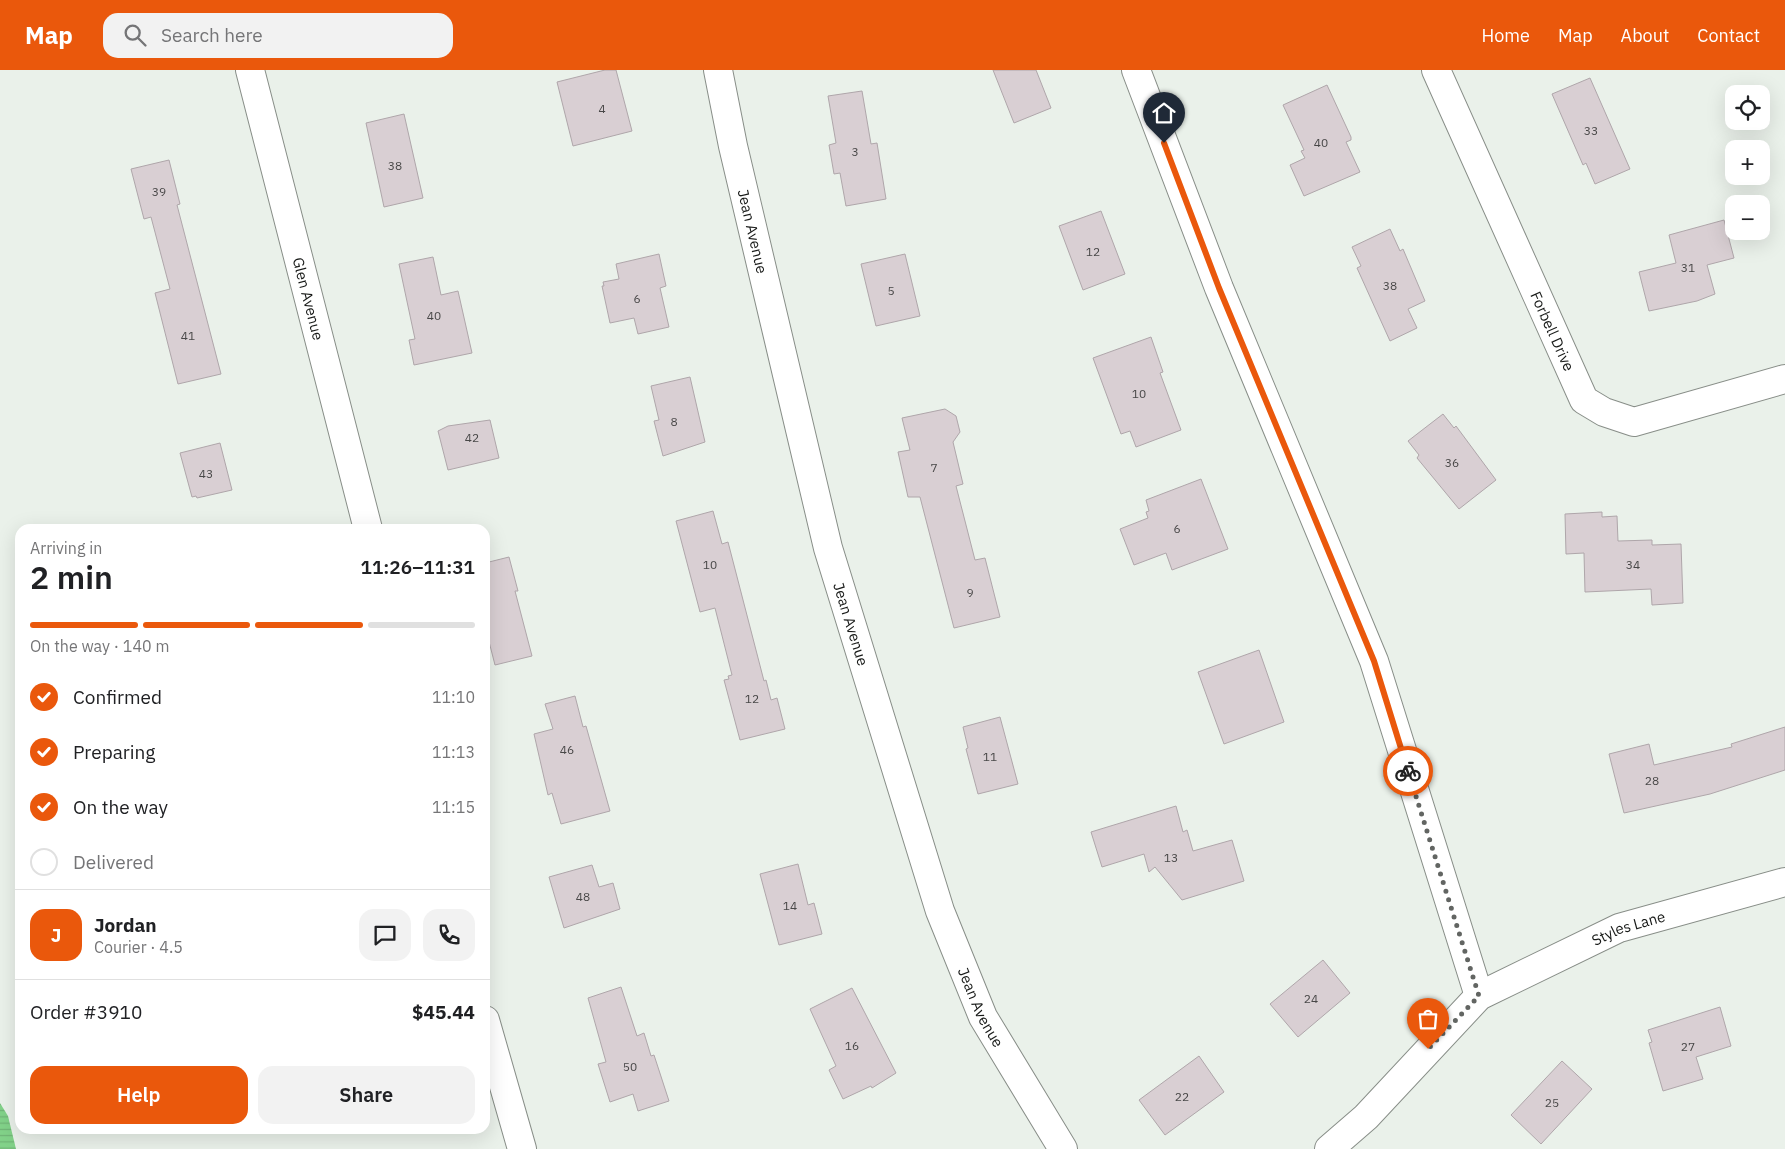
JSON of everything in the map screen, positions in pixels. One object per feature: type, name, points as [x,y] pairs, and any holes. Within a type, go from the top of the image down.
[{"type":"street","name":"Glen Avenue","points":[[250,70],[367,524]]},
{"type":"street","name":"Jean Avenue","points":[[718,70],[732,146],[828,548],[940,911],[983,1017],[1062,1149]]},
{"type":"street","points":[[1136,70],[1219,288],[1374,661],[1479,996]]},
{"type":"street","name":"Forbell Drive","points":[[1436,70],[1584,400],[1604,412],[1634,422],[1785,379]]},
{"type":"street","name":"Styles Lane","points":[[1329,1149],[1366,1116],[1479,996],[1619,928],[1785,882]]},
{"type":"street","points":[[490,1037],[522,1149]]},
{"type":"shaded area","points":[[0,1103],[8,1116],[16,1149],[0,1149]]},
{"type":"building","points":[[605,70],[616,70],[632,131],[573,146],[557,82]]},
{"type":"building","points":[[993,70],[1036,70],[1051,108],[1014,123]]},
{"type":"building","points":[[1590,78],[1630,169],[1595,184],[1586,163],[1583,165],[1552,94]]},
{"type":"building","points":[[1327,85],[1351,137],[1351,140],[1346,142],[1360,172],[1304,196],[1290,165],[1305,158],[1301,151],[1304,150],[1283,105]]},
{"type":"building","points":[[862,91],[871,144],[877,143],[886,199],[846,206],[840,173],[834,174],[829,145],[836,143],[828,96]]},
{"type":"building","points":[[404,114],[423,198],[384,207],[366,123]]},
{"type":"building","points":[[169,160],[180,204],[177,205],[221,374],[178,384],[155,293],[170,289],[151,217],[144,219],[131,169]]},
{"type":"building","points":[[1101,211],[1125,274],[1083,290],[1059,226]]},
{"type":"building","points":[[1724,220],[1725,240],[1729,240],[1734,258],[1707,265],[1715,294],[1697,301],[1649,311],[1639,272],[1676,263],[1669,235]]},
{"type":"building","points":[[1390,229],[1400,251],[1403,249],[1425,301],[1408,309],[1417,328],[1390,341],[1357,268],[1361,266],[1352,247]]},
{"type":"building","points":[[659,254],[666,286],[660,288],[669,327],[638,334],[634,318],[610,323],[602,286],[604,286],[603,282],[619,279],[616,264]]},
{"type":"building","points":[[905,254],[920,316],[876,326],[861,264]]},
{"type":"building","points":[[433,257],[441,295],[458,291],[472,353],[414,365],[409,340],[415,339],[399,264]]},
{"type":"building","points":[[1151,337],[1163,372],[1160,373],[1181,430],[1136,447],[1130,431],[1121,434],[1093,358]]},
{"type":"building","points":[[690,377],[705,442],[663,456],[654,421],[659,420],[651,386]]},
{"type":"building","points":[[945,409],[956,416],[960,432],[953,442],[963,484],[956,486],[975,560],[985,558],[1000,617],[954,628],[920,497],[908,497],[898,452],[910,450],[902,418]]},
{"type":"building","points":[[1443,414],[1454,428],[1456,426],[1496,480],[1459,509],[1417,458],[1419,455],[1408,441]]},
{"type":"building","points":[[490,420],[499,458],[448,470],[438,431],[448,426]]},
{"type":"building","points":[[220,443],[232,490],[197,498],[196,496],[192,497],[180,453]]},
{"type":"building","points":[[1201,479],[1228,549],[1172,570],[1166,553],[1134,565],[1120,529],[1148,518],[1146,512],[1149,511],[1146,500]]},
{"type":"building","points":[[713,511],[722,544],[728,542],[764,681],[766,680],[771,700],[777,698],[785,729],[740,740],[724,680],[729,679],[728,676],[732,675],[715,608],[700,612],[676,521]]},
{"type":"building","points":[[1602,512],[1602,517],[1617,516],[1618,541],[1652,540],[1652,545],[1681,544],[1683,603],[1652,605],[1651,589],[1585,592],[1584,553],[1566,554],[1565,514]]},
{"type":"building","points":[[509,557],[518,591],[515,591],[532,656],[495,665],[490,646],[490,562]]},
{"type":"building","points":[[1259,650],[1284,722],[1224,744],[1198,672]]},
{"type":"building","points":[[575,696],[583,727],[586,726],[610,811],[561,824],[552,793],[548,795],[534,734],[553,729],[545,704]]},
{"type":"building","points":[[1000,717],[1018,784],[978,794],[966,749],[968,748],[963,727]]},
{"type":"building","points":[[1785,727],[1785,770],[1710,794],[1624,813],[1609,754],[1649,744],[1654,765],[1732,747],[1731,744]]},
{"type":"building","points":[[1176,806],[1183,832],[1187,830],[1193,851],[1232,840],[1244,881],[1182,900],[1155,867],[1149,872],[1144,854],[1102,867],[1091,832]]},
{"type":"building","points":[[798,864],[808,905],[814,903],[822,934],[779,945],[760,874]]},
{"type":"building","points":[[592,865],[599,887],[613,883],[620,909],[564,928],[549,877]]},
{"type":"building","points":[[1323,960],[1350,993],[1298,1037],[1270,1004]]},
{"type":"building","points":[[621,987],[637,1036],[644,1033],[651,1056],[654,1055],[669,1101],[638,1111],[633,1094],[610,1102],[598,1064],[606,1062],[588,998]]},
{"type":"building","points":[[852,988],[896,1073],[872,1088],[871,1086],[843,1099],[829,1070],[836,1066],[810,1009]]},
{"type":"building","points":[[1720,1007],[1731,1046],[1696,1057],[1703,1079],[1663,1091],[1649,1043],[1652,1042],[1648,1030]]},
{"type":"building","points":[[1199,1056],[1224,1092],[1165,1135],[1139,1100]]},
{"type":"building","points":[[1562,1061],[1592,1089],[1541,1144],[1511,1115]]},
{"type":"way so far","points":[[1408,771],[1479,996],[1428,1049]]},
{"type":"route","points":[[1164,143],[1219,288],[1374,661],[1408,771]]}]
